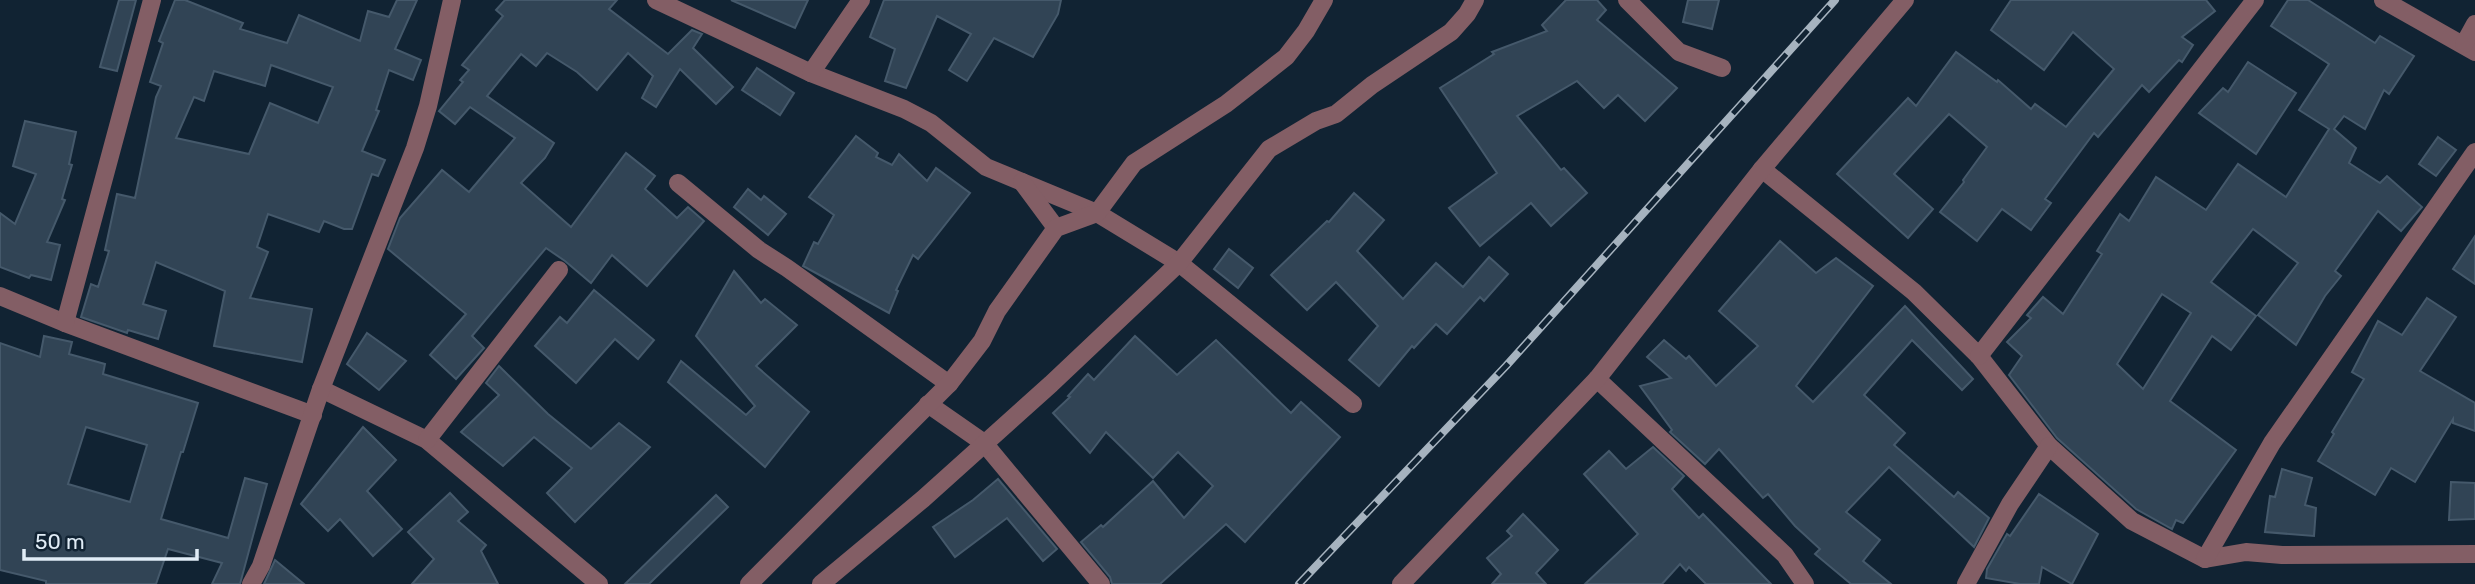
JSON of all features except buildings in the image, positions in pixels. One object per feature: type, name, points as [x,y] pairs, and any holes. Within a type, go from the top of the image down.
[{"type":"street","points":[[65,323],[152,0]]},
{"type":"street","points":[[251,584],[261,566],[321,388],[415,148],[428,106],[452,0]]},
{"type":"street","points":[[656,0],[810,73],[904,109],[931,123],[986,167],[1097,213],[1179,263],[1353,404]]},
{"type":"street","points":[[810,73],[861,0]]},
{"type":"street","points":[[749,584],[948,384],[982,341],[997,311],[1056,228],[1097,213],[1134,163],[1226,104],[1286,57],[1306,31],[1324,0]]},
{"type":"street","points":[[821,584],[923,499],[1051,384],[1179,263],[1269,149],[1316,121],[1336,114],[1373,85],[1451,32],[1475,0]]},
{"type":"street","points":[[1627,0],[1679,51],[1721,68],[1719,67]]},
{"type":"street","points":[[1401,584],[1597,379],[1762,169],[1905,0]]},
{"type":"street","points":[[1979,356],[2255,0]]},
{"type":"street","points":[[2383,0],[2469,48],[2475,24]]},
{"type":"street","points":[[2205,559],[2272,443],[2475,152]]},
{"type":"street","points":[[1762,169],[1914,292],[1979,356],[2049,446],[2132,521],[2205,559],[2246,552],[2281,555],[2475,554]]},
{"type":"street","points":[[1021,182],[1056,228]]},
{"type":"street","points":[[678,183],[759,250],[948,384]]},
{"type":"street","points":[[427,440],[559,270]]},
{"type":"street","points":[[0,296],[65,323],[313,415]]},
{"type":"street","points":[[1597,379],[1785,555],[1805,584]]},
{"type":"street","points":[[321,388],[427,440],[599,584]]},
{"type":"street","points":[[928,404],[984,443],[1101,584]]},
{"type":"street","points":[[1966,584],[2010,504],[2049,446]]},
{"type":"railway","points":[[1299,584],[1506,366],[1835,0]]}]
